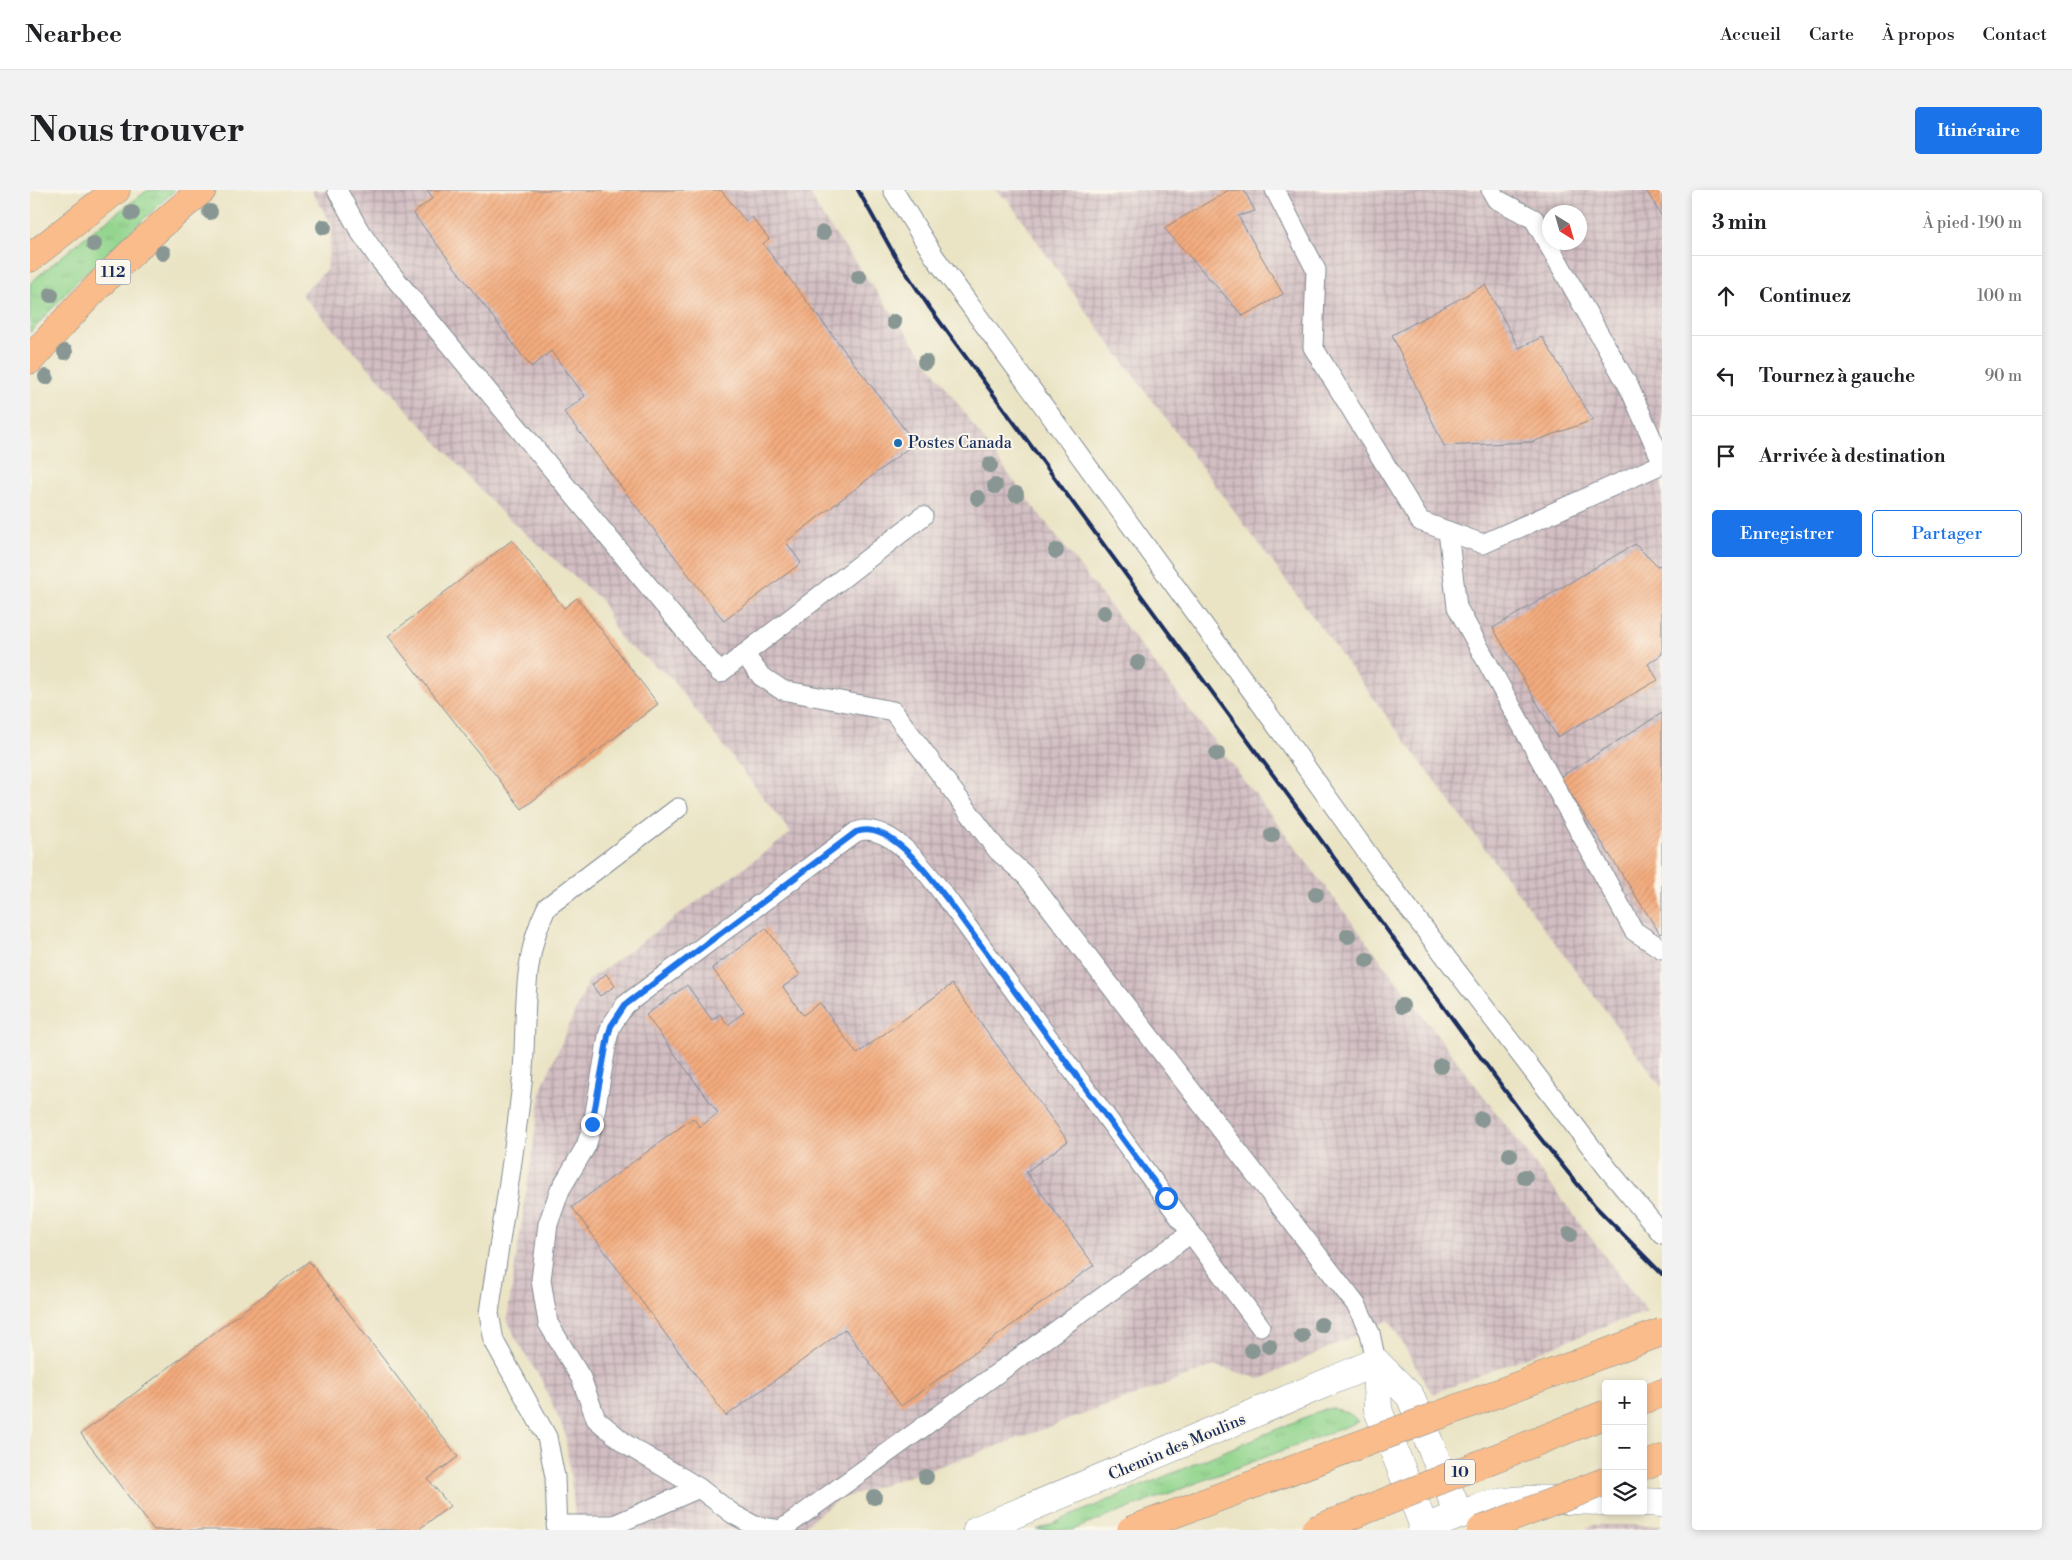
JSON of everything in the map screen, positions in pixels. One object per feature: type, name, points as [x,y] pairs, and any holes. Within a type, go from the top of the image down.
[{"type":"main road","points":[[30,258],[116,190]]},
{"type":"main road","name":"112","points":[[30,360],[104,281],[171,216],[202,190]]},
{"type":"main road","points":[[1131,1530],[1662,1332]]},
{"type":"main road","points":[[1647,1399],[1662,1393]]},
{"type":"main road","name":"10","points":[[1315,1530],[1602,1416]]},
{"type":"main road","points":[[1647,1465],[1662,1459]]},
{"type":"main road","points":[[1470,1522],[1602,1482]]},
{"type":"street","points":[[1376,1362],[1410,1396],[1470,1522]]},
{"type":"street","points":[[1376,1362],[1378,1410],[1423,1530],[1470,1522],[1506,1502],[1539,1499],[1602,1502]]},
{"type":"street","name":"Chemin des Moulins","points":[[977,1530],[1376,1362]]},
{"type":"street","points":[[1647,1502],[1662,1503]]},
{"type":"lane","points":[[337,190],[359,230],[379,259],[720,673],[923,516]]},
{"type":"lane","points":[[893,190],[945,272],[1251,690],[1380,871],[1608,1169],[1662,1234]]},
{"type":"lane","points":[[1275,190],[1316,270],[1313,347],[1420,521],[1483,544],[1662,462],[1630,387],[1534,219],[1496,199],[1491,190]]},
{"type":"lane","points":[[1448,531],[1458,607],[1634,931],[1662,949]]},
{"type":"lane","points":[[744,654],[761,676],[782,690],[893,710],[998,851],[1026,876],[1357,1306],[1370,1333],[1376,1362]]},
{"type":"lane","points":[[678,808],[547,908],[536,929],[529,961],[522,1083],[488,1313],[494,1341],[547,1437],[556,1477],[557,1527],[614,1525],[699,1488]]},
{"type":"lane","points":[[1191,1233],[781,1530],[755,1526],[733,1514],[699,1488],[626,1445],[596,1419],[581,1378],[548,1323],[541,1280],[548,1224],[560,1190],[586,1146],[592,1124],[608,1036],[611,1026],[625,1005],[644,988],[856,832],[872,830],[881,832],[895,841],[923,869],[961,918],[1260,1326]]},
{"type":"shaded area","points":[[311,190],[808,190],[824,219],[1013,480],[1280,827],[1647,1312],[1613,1323],[1432,1394],[1389,1320],[1261,1379],[1215,1366],[973,1455],[837,1500],[799,1530],[577,1530],[565,1433],[542,1381],[516,1339],[507,1319],[542,1087],[589,980],[791,833],[669,676],[620,639],[601,600],[502,513],[301,294],[327,269],[332,225]]},
{"type":"shaded area","points":[[994,190],[1662,190],[1662,1087],[1085,310],[1008,200]]},
{"type":"shaded area","points":[[1594,1525],[1662,1525],[1662,1530],[1585,1530]]},
{"type":"green space","points":[[148,190],[175,190],[77,281],[30,333],[30,283],[90,233]]},
{"type":"green space","points":[[1325,1409],[1343,1411],[1352,1415],[1358,1422],[1072,1530],[1037,1530]]},
{"type":"building","points":[[427,190],[721,190],[746,222],[752,217],[769,239],[763,244],[915,443],[786,542],[801,563],[724,621],[564,412],[585,396],[551,351],[531,367],[413,213],[433,198]]},
{"type":"building","points":[[1229,190],[1244,190],[1255,211],[1238,216],[1283,294],[1243,316],[1164,228]]},
{"type":"building","points":[[1646,190],[1662,190],[1662,217]]},
{"type":"building","points":[[1485,285],[1519,348],[1542,337],[1593,420],[1532,442],[1444,446],[1392,335]]},
{"type":"building","points":[[512,540],[564,608],[577,598],[658,704],[522,809],[388,636]]},
{"type":"building","points":[[1635,544],[1657,566],[1662,565],[1662,654],[1648,664],[1658,680],[1557,737],[1493,628]]},
{"type":"building","points":[[1662,713],[1662,933],[1660,934],[1560,777]]},
{"type":"building","points":[[766,928],[800,975],[783,987],[803,1015],[820,1003],[857,1054],[952,984],[1068,1141],[1026,1172],[1094,1265],[901,1406],[845,1329],[726,1416],[572,1207],[693,1118],[700,1127],[718,1113],[646,1015],[687,985],[712,1020],[720,1014],[728,1025],[744,1012],[712,968]]},
{"type":"building","points":[[606,974],[615,986],[600,996],[592,985]]},
{"type":"building","points":[[309,1261],[458,1457],[428,1479],[450,1506],[418,1530],[154,1530],[81,1434]]},
{"type":"railway","points":[[858,190],[895,256],[929,307],[1537,1134],[1595,1206],[1662,1274]]},
{"type":"place","name":"Postes Canada","points":[[898,443]]},
{"type":"route","points":[[592,1124],[608,1036],[611,1026],[625,1005],[637,994],[856,832],[872,830],[881,832],[895,841],[923,869],[950,903],[1166,1198]]}]
